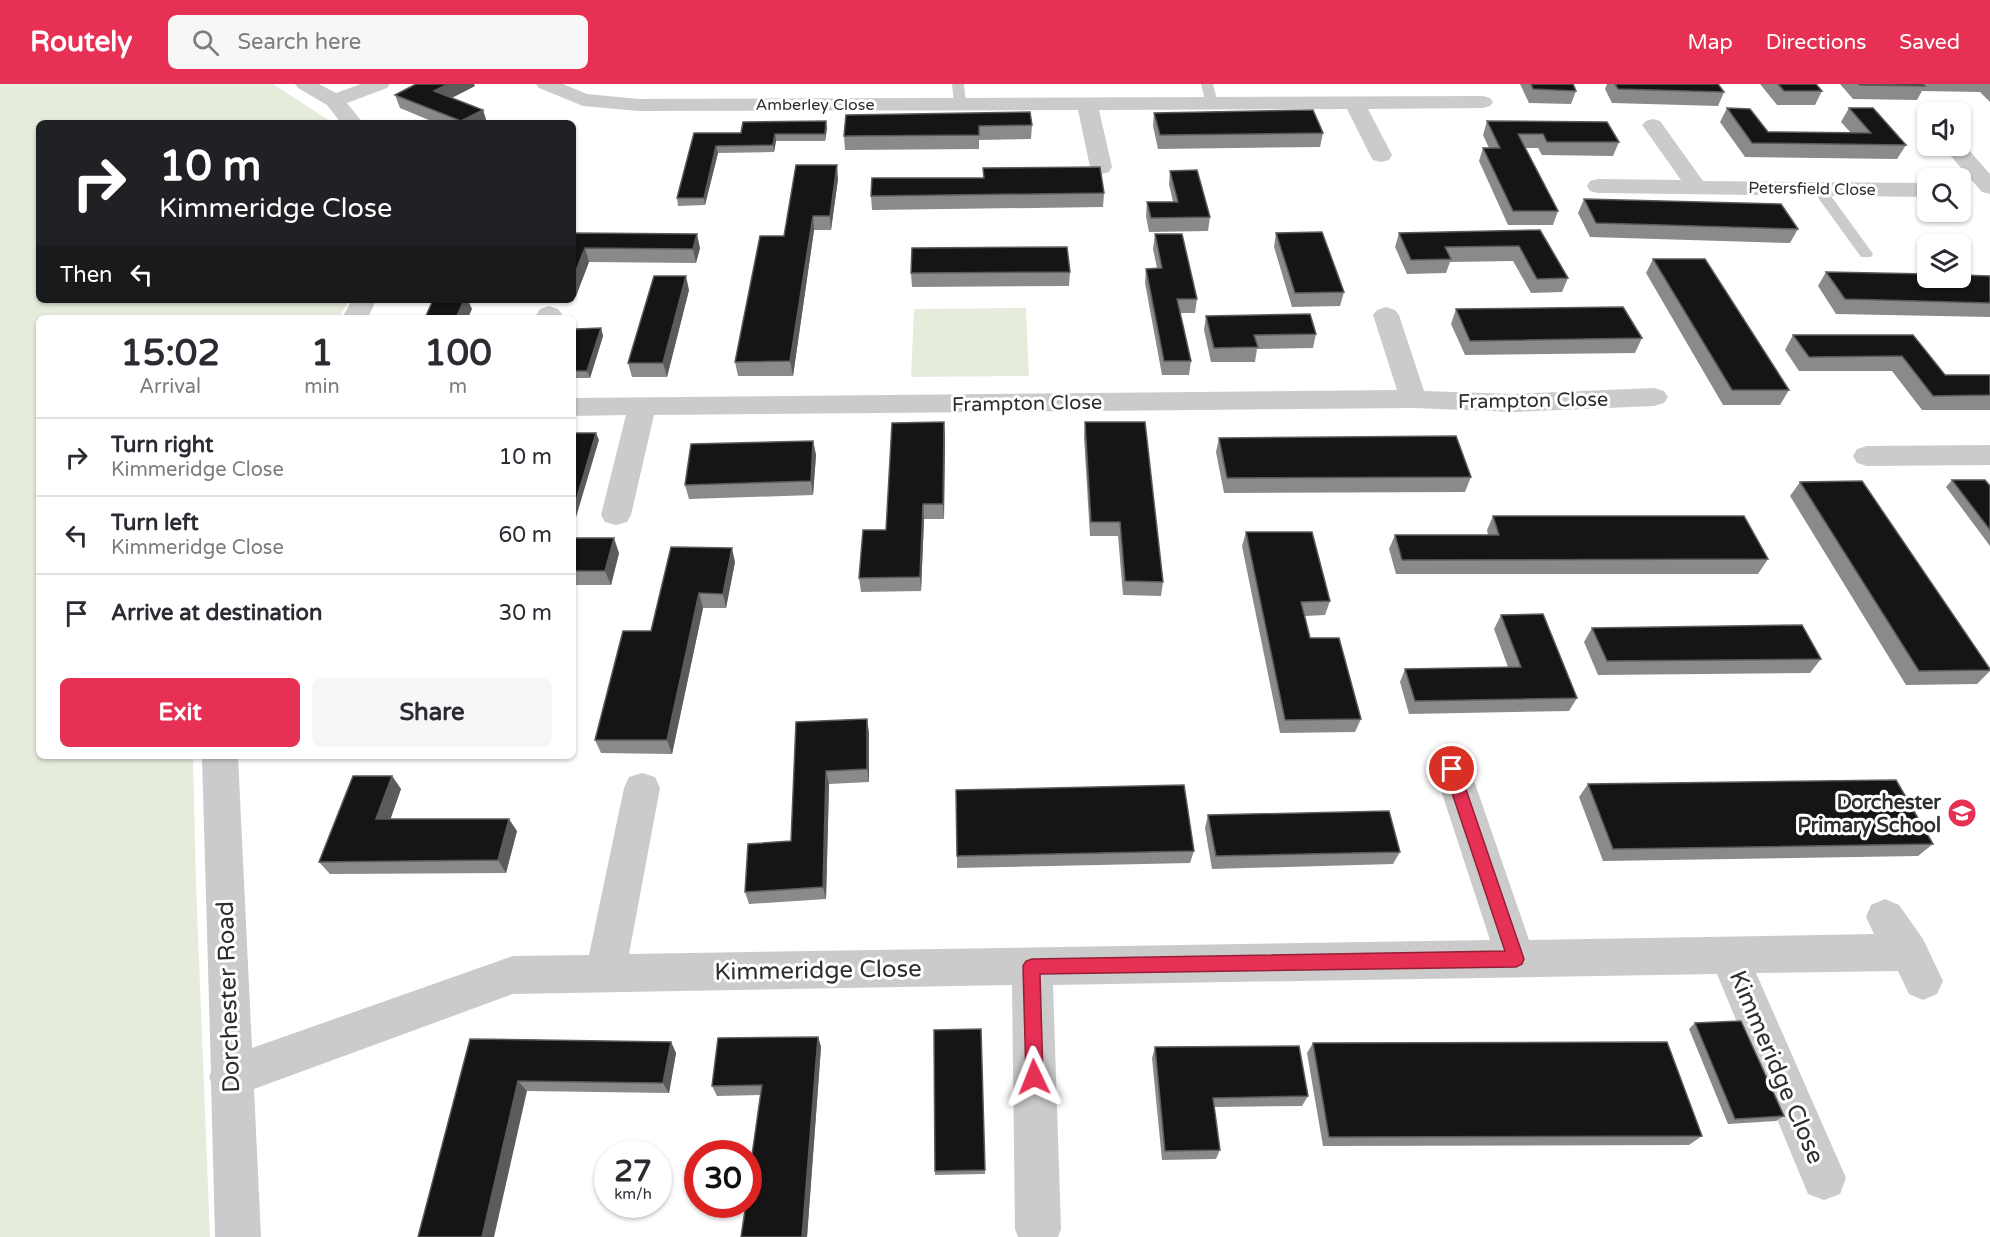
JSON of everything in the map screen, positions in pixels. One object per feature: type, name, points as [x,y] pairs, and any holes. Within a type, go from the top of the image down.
[{"type":"street","points":[[305,84],[334,101],[350,120]]},
{"type":"street","points":[[334,101],[380,84]]},
{"type":"street","name":"Amberley Close","points":[[546,84],[583,100],[639,105],[959,94],[1088,104],[1210,94],[1354,102],[1483,102]]},
{"type":"street","points":[[1354,102],[1381,155]]},
{"type":"street","points":[[1088,104],[1101,167]]},
{"type":"street","points":[[1653,124],[1696,186]]},
{"type":"street","points":[[1962,156],[1990,189]]},
{"type":"street","name":"Petersfield Close","points":[[1599,186],[1917,190]]},
{"type":"street","points":[[1971,190],[1990,189]]},
{"type":"street","points":[[1386,315],[1413,399]]},
{"type":"street","name":"Frampton Close","points":[[576,407],[1413,399],[1515,403],[1654,397]]},
{"type":"street","points":[[616,515],[642,406]]},
{"type":"street","points":[[1867,456],[1988,458]]},
{"type":"street","name":"Dorchester Road","points":[[219,759],[238,1237]]},
{"type":"street","points":[[1452,769],[1516,959]]},
{"type":"street","points":[[605,974],[642,788]]},
{"type":"street","name":"Kimmeridge Close","points":[[230,1077],[513,975],[1729,956],[1916,967],[1885,917]]},
{"type":"street","name":"Kimmeridge Close","points":[[1729,956],[1824,1178]]},
{"type":"street","points":[[1032,966],[1038,1228]]},
{"type":"lane","points":[[1818,188],[1866,254]]},
{"type":"green space","points":[[0,84],[273,84],[328,120],[36,120],[36,303],[347,303],[341,315],[36,315],[36,759],[193,759],[210,1237],[0,1237]]},
{"type":"green space","points":[[1026,308],[1029,376],[911,377],[914,309]]},
{"type":"building","points":[[416,84],[448,84],[434,91],[483,110],[458,120],[395,95]]},
{"type":"building","points":[[1531,84],[1573,84],[1576,91],[1533,89]]},
{"type":"building","points":[[1615,84],[1718,84],[1724,92],[1618,89]]},
{"type":"building","points":[[1778,84],[1816,84],[1822,91],[1784,91]]},
{"type":"building","points":[[1923,84],[1925,86],[1860,85]]},
{"type":"building","points":[[1727,108],[1750,109],[1768,132],[1871,133],[1849,108],[1873,108],[1906,145],[1752,143]]},
{"type":"building","points":[[1313,110],[1323,133],[1160,135],[1154,113]]},
{"type":"building","points":[[1030,112],[1032,125],[979,126],[979,135],[844,136],[846,115]]},
{"type":"building","points":[[826,121],[825,134],[775,134],[773,145],[716,146],[704,198],[677,198],[694,133],[741,133],[743,122]]},
{"type":"building","points":[[1487,121],[1607,122],[1619,142],[1547,142],[1543,134],[1518,134],[1558,211],[1513,211],[1483,148],[1500,148]]},
{"type":"building","points":[[796,165],[837,165],[830,216],[813,216],[790,361],[735,362],[760,236],[784,236]]},
{"type":"building","points":[[1100,167],[1104,193],[871,196],[872,178],[984,178],[983,168]]},
{"type":"building","points":[[1197,170],[1210,217],[1151,218],[1147,202],[1178,202],[1170,171]]},
{"type":"building","points":[[1584,199],[1781,204],[1798,229],[1596,223]]},
{"type":"building","points":[[1540,230],[1568,278],[1537,279],[1519,246],[1445,247],[1451,259],[1411,260],[1399,233]]},
{"type":"building","points":[[1322,232],[1344,292],[1295,293],[1276,233]]},
{"type":"building","points":[[576,233],[697,234],[693,249],[585,248],[576,270]]},
{"type":"building","points":[[1155,234],[1182,234],[1197,299],[1177,299],[1191,361],[1164,361],[1146,269],[1162,268]]},
{"type":"building","points":[[1067,247],[1070,272],[911,273],[912,248]]},
{"type":"building","points":[[1653,259],[1705,259],[1789,390],[1732,390]]},
{"type":"building","points":[[1826,272],[1917,274],[1917,288],[1971,288],[1971,275],[1990,276],[1990,303],[1845,299]]},
{"type":"building","points":[[654,276],[686,276],[663,363],[628,363]]},
{"type":"building","points":[[432,303],[463,303],[457,315],[426,315]]},
{"type":"building","points":[[1623,307],[1642,338],[1470,341],[1456,309]]},
{"type":"building","points":[[1310,314],[1316,334],[1254,335],[1258,347],[1214,348],[1206,316]]},
{"type":"building","points":[[601,328],[587,371],[576,371],[576,329]]},
{"type":"building","points":[[1793,335],[1913,335],[1945,375],[1990,375],[1990,395],[1933,396],[1902,356],[1809,357]]},
{"type":"building","points":[[944,422],[943,504],[923,504],[920,577],[859,578],[863,530],[886,530],[892,423]]},
{"type":"building","points":[[1085,422],[1145,422],[1163,582],[1125,581],[1120,522],[1091,522]]},
{"type":"building","points":[[576,433],[596,433],[576,501]]},
{"type":"building","points":[[1456,436],[1471,477],[1227,478],[1219,438]]},
{"type":"building","points":[[813,441],[811,481],[685,485],[691,444]]},
{"type":"building","points":[[1952,480],[1985,480],[1990,486],[1990,530]]},
{"type":"building","points":[[1862,481],[1990,670],[1919,671],[1800,482]]},
{"type":"building","points":[[1493,516],[1744,516],[1768,559],[1402,560],[1395,535],[1499,535]]},
{"type":"building","points":[[1246,532],[1312,532],[1330,601],[1301,602],[1310,638],[1339,638],[1361,719],[1285,720]]},
{"type":"building","points":[[576,538],[614,538],[605,571],[576,571]]},
{"type":"building","points":[[671,547],[732,548],[723,594],[699,593],[667,740],[595,740],[623,631],[651,631]]},
{"type":"building","points":[[1543,614],[1577,698],[1415,701],[1405,669],[1521,667],[1501,615]]},
{"type":"building","points":[[1802,625],[1821,659],[1607,661],[1592,628]]},
{"type":"building","points":[[867,719],[867,769],[826,771],[823,887],[745,892],[748,844],[791,841],[796,722]]},
{"type":"building","points":[[353,776],[392,776],[376,819],[509,819],[498,860],[319,862]]},
{"type":"building","points":[[1896,780],[1933,844],[1613,849],[1588,784]]},
{"type":"building","points":[[1184,785],[1194,851],[957,856],[956,790]]},
{"type":"building","points":[[1389,811],[1400,852],[1216,856],[1208,815]]},
{"type":"building","points":[[1741,1021],[1784,1116],[1735,1119],[1695,1023]]},
{"type":"building","points":[[981,1029],[985,1170],[935,1171],[934,1030]]},
{"type":"building","points":[[818,1037],[802,1237],[741,1237],[744,1218],[762,1218],[762,1140],[754,1140],[762,1085],[712,1086],[718,1038]]},
{"type":"building","points":[[470,1039],[671,1042],[663,1083],[518,1081],[482,1237],[418,1237]]},
{"type":"building","points":[[1667,1042],[1702,1136],[1329,1137],[1313,1043]]},
{"type":"building","points":[[1299,1046],[1308,1096],[1213,1098],[1220,1150],[1165,1151],[1155,1047]]},
{"type":"place","name":"Dorchester Primary School","points":[[1962,813]]},
{"type":"route","points":[[1034,1077],[1032,966],[1516,959],[1452,769]]}]
